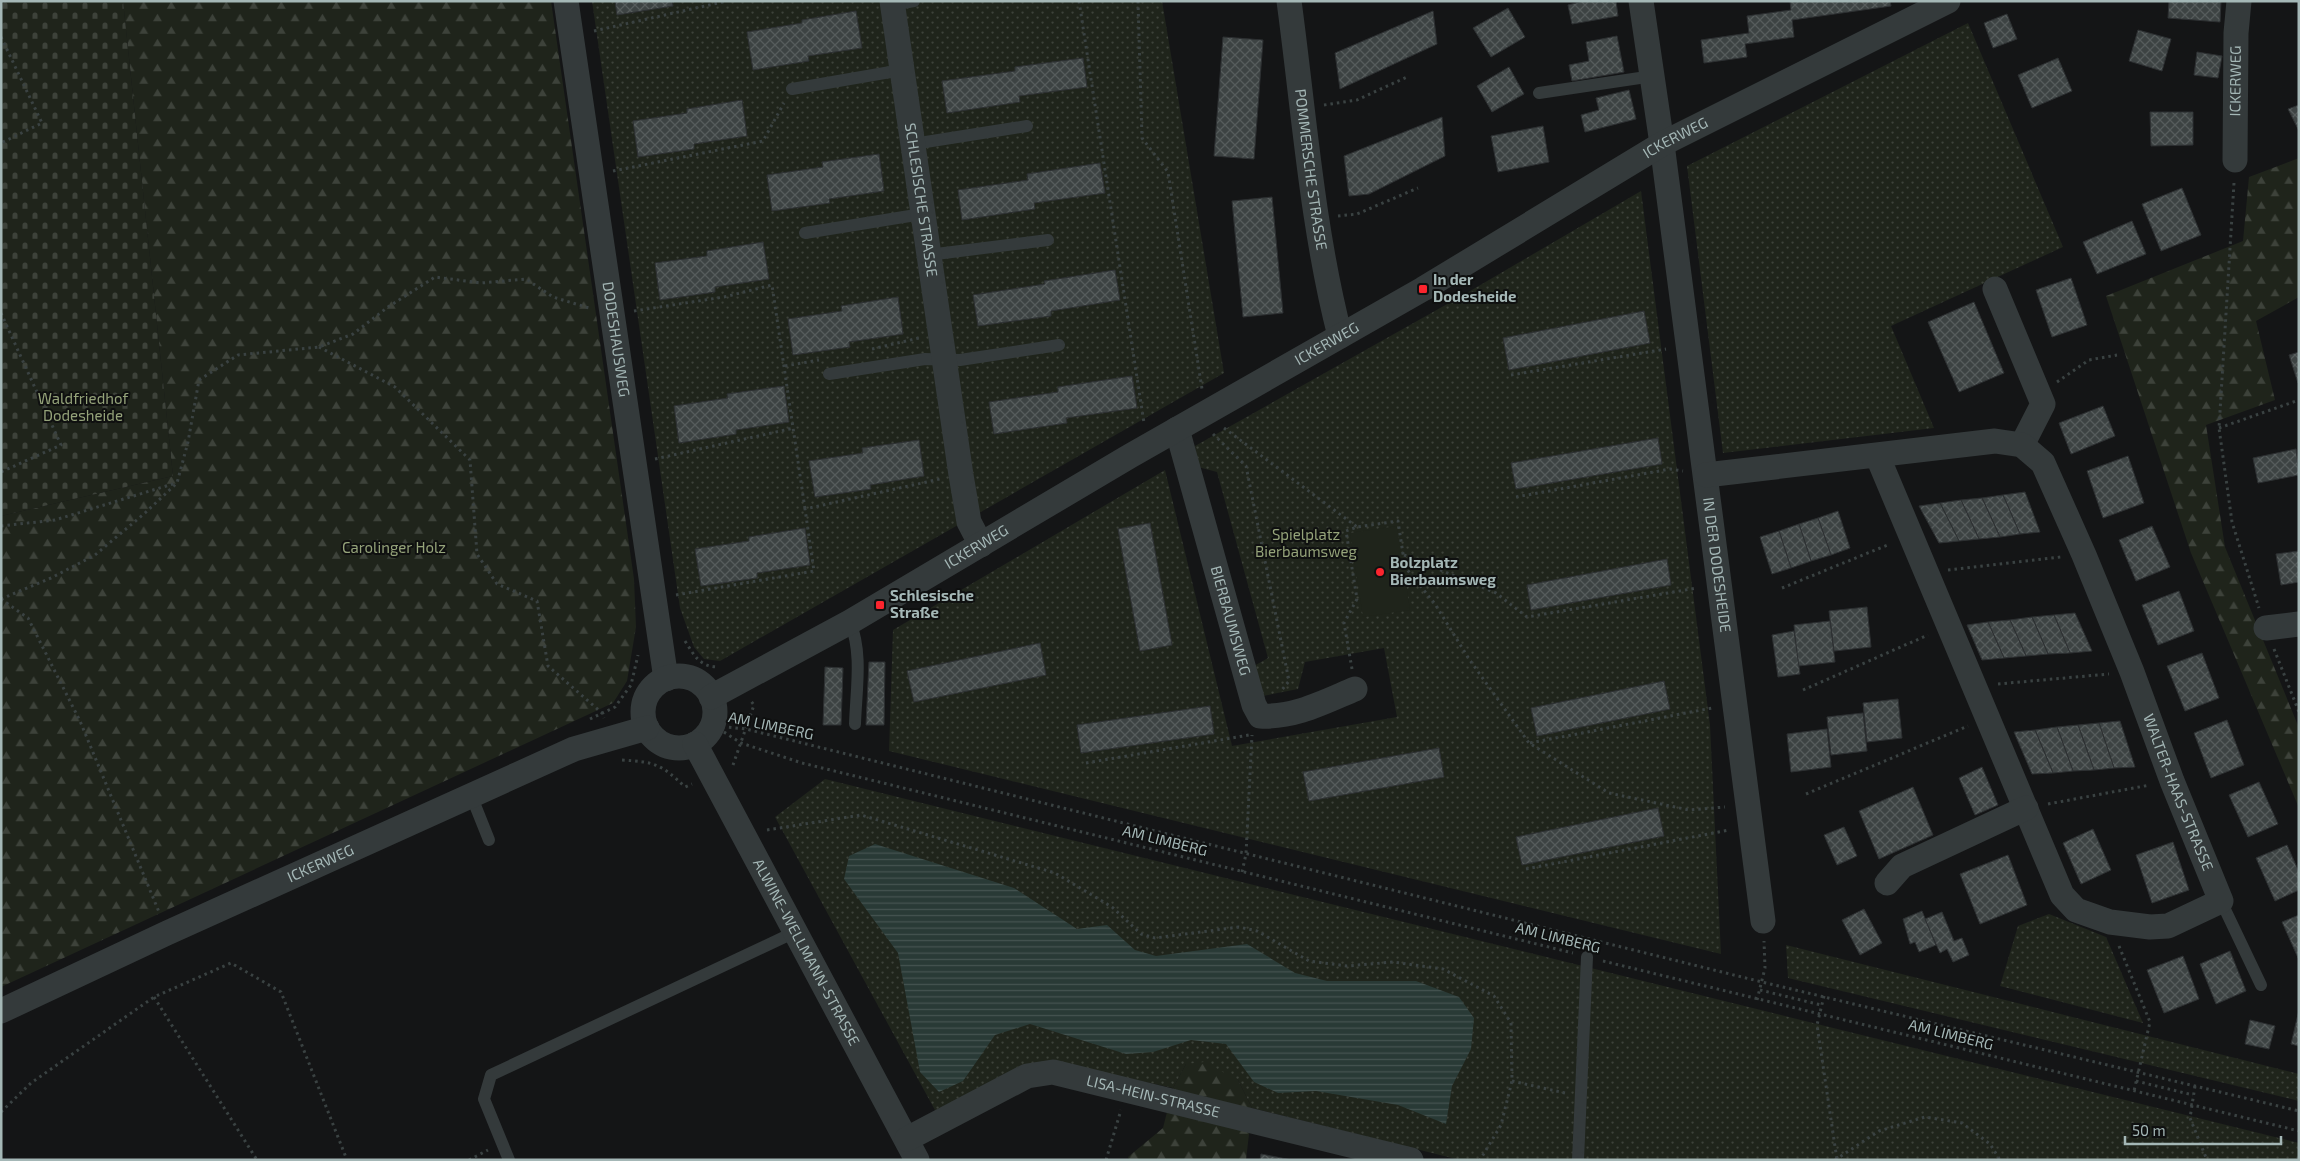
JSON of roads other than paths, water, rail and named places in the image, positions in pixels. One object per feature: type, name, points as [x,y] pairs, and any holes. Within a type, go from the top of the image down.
[{"type":"street","name":"DODESHAUSWEG","points":[[566,1],[621,313],[666,679]]},
{"type":"street","name":"POMMERSCHE STRASSE","points":[[1289,1],[1317,219],[1340,336]]},
{"type":"street","name":"IN DER DODESHEIDE","points":[[1641,1],[1653,76],[1689,345],[1763,921]]},
{"type":"street","name":"ICKERWEG","points":[[2235,160],[2236,33],[2239,1]]},
{"type":"street","name":"SCHLESISCHE STRASSE","points":[[899,2],[902,70],[960,475],[969,522],[981,544]]},
{"type":"street","name":"ICKERWEG","points":[[711,697],[850,622],[1156,442],[1423,289],[1662,144],[1946,2]]},
{"type":"street","points":[[1706,475],[1995,441],[2022,445],[2043,404],[1995,289]]},
{"type":"street","name":"BIERBAUMSWEG","points":[[1177,430],[1254,705],[1260,716],[1299,712],[1355,689]]},
{"type":"street","name":"WALTER-HAAS-STRASSE","points":[[2022,445],[2043,463],[2084,555],[2132,672],[2172,781],[2221,900]]},
{"type":"street","points":[[1877,455],[2062,895],[2076,910],[2110,922],[2150,928],[2168,926],[2221,900]]},
{"type":"street","points":[[2266,628],[2299,624]]},
{"type":"street","points":[[677,676],[689,678],[699,683],[711,697],[715,714],[713,725],[707,735],[695,744],[686,748],[663,745],[654,738],[647,728],[643,717],[644,705],[648,694],[656,685],[666,679],[677,676]]},
{"type":"street","name":"ICKERWEG","points":[[1,1011],[167,933],[574,749],[647,728]]},
{"type":"street","name":"ALWINE-WELLMANN-STRASSE","points":[[695,744],[912,1149]]},
{"type":"street","points":[[1887,883],[1902,866],[2026,808]]},
{"type":"street","name":"LISA-HEIN-STRASSE","points":[[912,1149],[1027,1076],[1053,1072],[1411,1160]]},
{"type":"lane","points":[[792,90],[902,70]]},
{"type":"lane","points":[[1540,93],[1653,76]]},
{"type":"lane","points":[[913,144],[1027,126]]},
{"type":"lane","points":[[805,233],[922,214]]},
{"type":"lane","points":[[928,255],[1048,240]]},
{"type":"lane","points":[[829,374],[924,359],[960,360],[1058,345]]},
{"type":"lane","points":[[850,622],[855,635],[857,650],[855,724]]},
{"type":"lane","points":[[471,795],[489,840]]},
{"type":"lane","points":[[2221,900],[2261,985]]},
{"type":"lane","points":[[509,1160],[484,1099],[491,1075],[795,932]]},
{"type":"lane","points":[[1578,1160],[1587,957]]},
{"type":"place","name":"In der Dodesheide","points":[[1423,289]]},
{"type":"place","name":"Bolzplatz Bierbaumsweg","points":[[1380,572]]},
{"type":"place","name":"Schlesische Straße","points":[[880,605]]},
{"type":"park label","name":"Waldfriedhof Dodesheide","points":[[83,408]]},
{"type":"park label","name":"Spielplatz Bierbaumsweg","points":[[1306,544]]},
{"type":"park label","name":"Carolinger Holz","points":[[394,548]]}]
